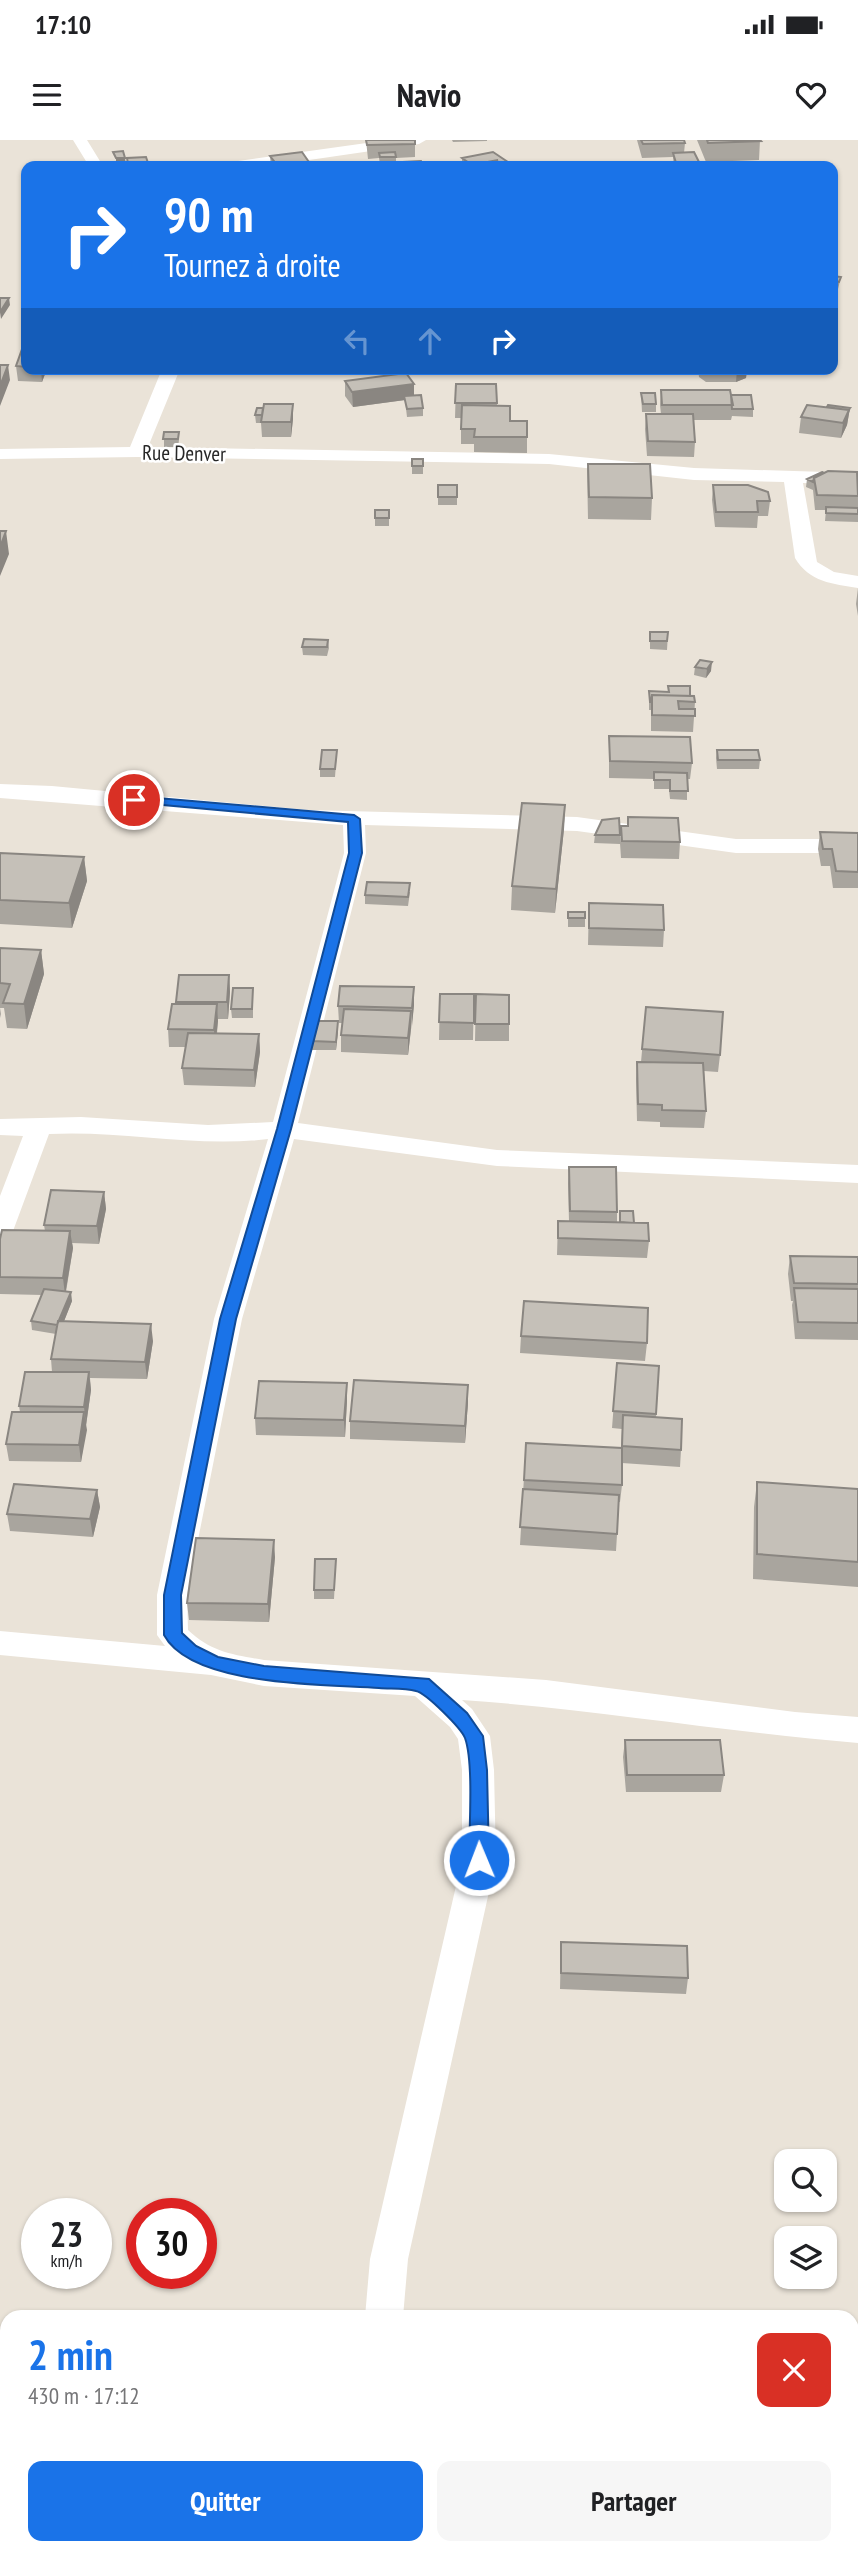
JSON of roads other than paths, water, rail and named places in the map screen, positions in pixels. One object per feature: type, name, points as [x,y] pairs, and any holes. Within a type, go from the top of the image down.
[{"type":"street","points":[[80,140],[93,161]]},
{"type":"street","points":[[273,161],[419,140]]},
{"type":"street","points":[[137,452],[168,375]]},
{"type":"street","name":"Rue Denver","points":[[0,454],[137,452],[561,460],[694,474],[858,479]]},
{"type":"street","points":[[793,478],[808,567],[816,573],[858,582]]},
{"type":"street","points":[[0,791],[354,819],[541,822],[616,828],[736,846],[858,846]]},
{"type":"street","points":[[215,1664],[190,1651],[173,1635],[172,1595],[228,1319],[284,1129],[355,853],[354,819]]},
{"type":"street","points":[[0,1127],[78,1125],[219,1134],[255,1134],[284,1129],[496,1158],[858,1174]]},
{"type":"street","points":[[0,1231],[39,1127]]},
{"type":"street","points":[[0,1643],[215,1664],[264,1673],[546,1693],[795,1725],[858,1730]]},
{"type":"street","points":[[385,2310],[389,2259],[479,1860],[478,1770],[474,1736],[461,1718],[422,1684]]}]
